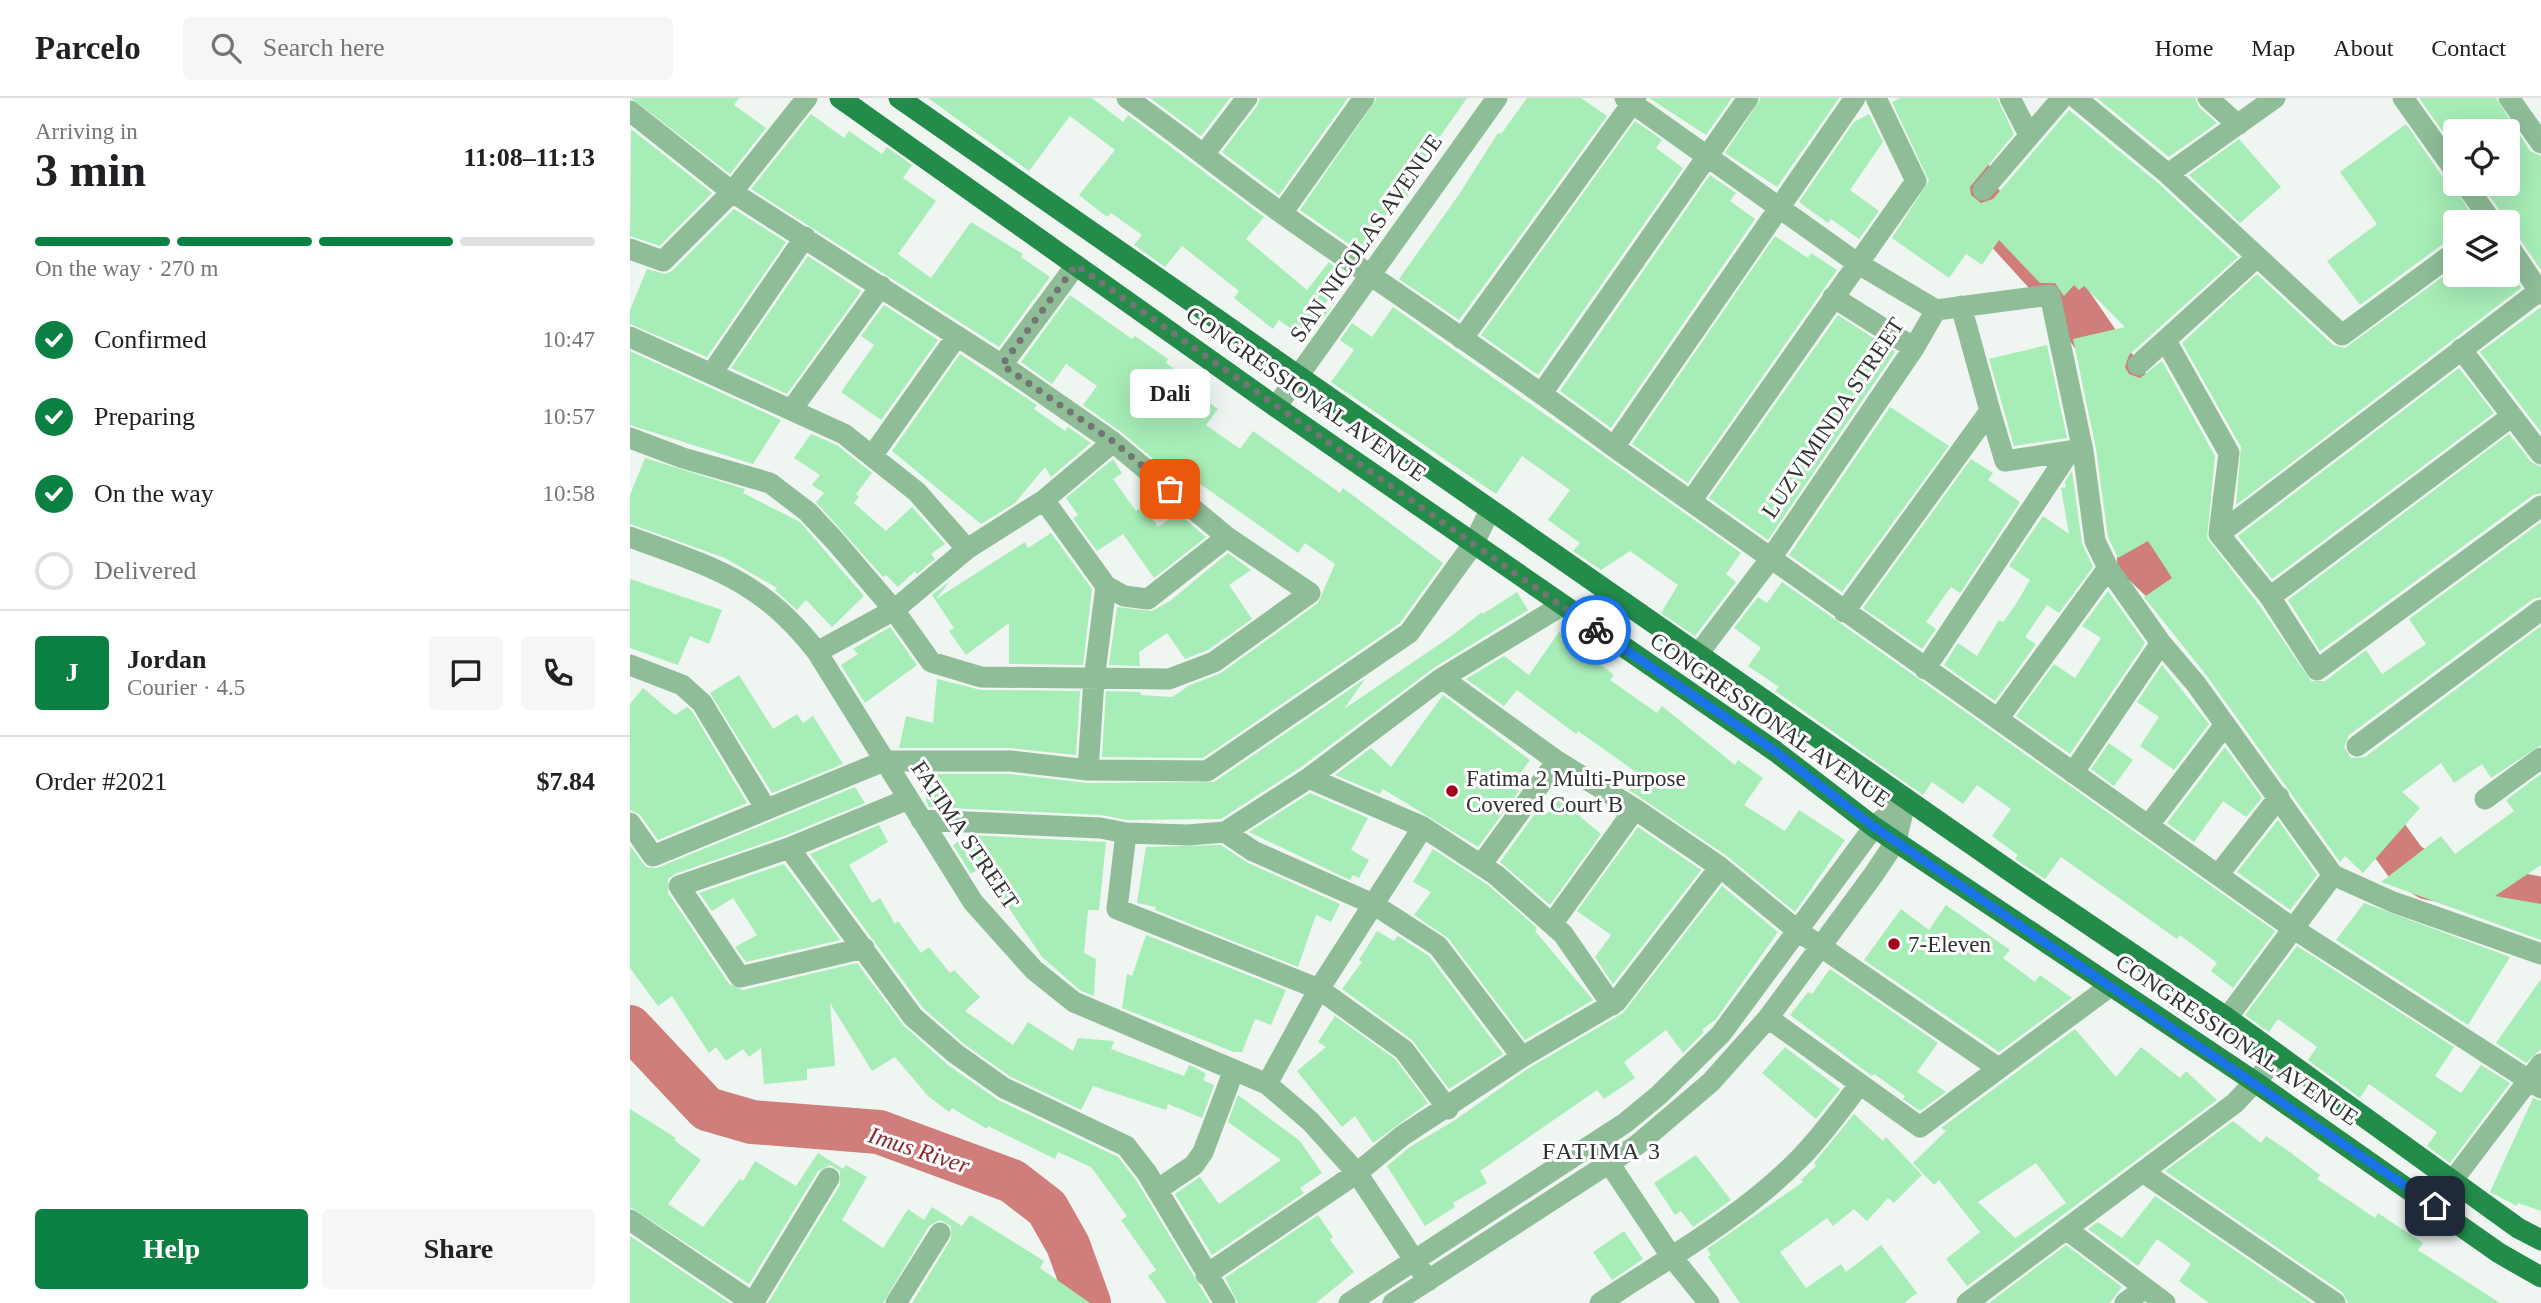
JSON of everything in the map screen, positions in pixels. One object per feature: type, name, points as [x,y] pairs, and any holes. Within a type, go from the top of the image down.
[{"type":"main road","name":"CONGRESSIONAL AVENUE","points":[[840,98],[1276,407],[1775,751],[1874,827],[2255,1082],[2499,1253],[2541,1277]]},
{"type":"main road","name":"CONGRESSIONAL AVENUE","points":[[899,98],[1906,799],[2227,1018],[2518,1228],[2541,1240]]},
{"type":"street","points":[[630,249],[663,261],[732,192],[807,98]]},
{"type":"street","points":[[1127,98],[1205,153],[1282,213],[1542,393],[1844,612],[2294,929],[2537,1078],[2453,1180]]},
{"type":"street","points":[[1205,153],[1247,98]]},
{"type":"street","points":[[1282,213],[1364,98]]},
{"type":"street","name":"SAN NICOLAS AVENUE","points":[[1276,407],[1497,98]]},
{"type":"street","points":[[1542,393],[1748,98]]},
{"type":"street","points":[[1614,447],[1854,98]]},
{"type":"street","points":[[1691,501],[1916,181],[1877,98]]},
{"type":"street","points":[[2010,98],[2029,135]]},
{"type":"street","points":[[1983,190],[2062,98]]},
{"type":"street","points":[[2076,98],[2168,174],[2342,335],[2443,261]]},
{"type":"street","points":[[2208,98],[2238,125]]},
{"type":"street","points":[[2168,174],[2275,98]]},
{"type":"street","points":[[2509,98],[2541,144]]},
{"type":"street","points":[[1462,339],[1631,100]]},
{"type":"street","name":"LUZVIMINDA STREET","points":[[1631,100],[1857,262],[1936,310],[1914,348],[1771,558],[1698,654]]},
{"type":"street","points":[[2413,102],[2443,151]]},
{"type":"street","points":[[630,111],[732,192],[1002,365],[1114,442],[1227,537],[1310,593],[1214,662],[1169,679],[981,677],[932,662],[894,610],[808,512],[770,483],[683,458],[630,438]]},
{"type":"street","points":[[712,373],[805,237]]},
{"type":"street","points":[[2138,365],[2257,257]]},
{"type":"street","points":[[2219,534],[2461,349],[2540,293],[2520,263]]},
{"type":"street","points":[[1002,365],[1076,265]]},
{"type":"street","points":[[792,409],[881,286]]},
{"type":"street","points":[[1936,310],[2050,295],[2076,451],[2095,541],[2108,568],[2279,797],[2333,875],[2393,902],[2541,954]]},
{"type":"street","points":[[1833,297],[1914,348]]},
{"type":"street","points":[[1961,306],[2005,460],[2076,451]]},
{"type":"street","points":[[872,456],[957,336]]},
{"type":"street","points":[[630,337],[844,434],[917,492],[967,549]]},
{"type":"street","points":[[2166,341],[2229,453],[2219,534],[2270,597],[2317,670],[2541,506]]},
{"type":"street","points":[[2461,349],[2541,454]]},
{"type":"street","points":[[1844,612],[1990,411]]},
{"type":"street","points":[[2270,597],[2512,416]]},
{"type":"street","points":[[817,652],[894,610],[967,549],[1044,500],[1114,442]]},
{"type":"street","points":[[1925,669],[2076,451]]},
{"type":"street","points":[[1044,500],[1105,586],[1124,596],[1148,599],[1227,537]]},
{"type":"street","points":[[630,823],[653,856],[884,761],[1010,761],[1088,770],[1208,771],[1409,633],[1474,543],[1490,510]]},
{"type":"street","name":"FATIMA STREET","points":[[630,537],[724,571],[765,596],[796,625],[817,652],[906,800],[973,902],[1044,978],[1074,1002],[1267,1084],[1310,1121],[1357,1173],[1428,1281]]},
{"type":"street","points":[[1998,719],[2108,568]]},
{"type":"street","points":[[1088,770],[1094,680],[1105,586]]},
{"type":"street","points":[[921,820],[1100,828],[1126,833],[1188,835],[1224,832],[1309,778],[1441,678],[1561,606]]},
{"type":"street","points":[[2357,746],[2541,610]]},
{"type":"street","points":[[2073,773],[2161,642]]},
{"type":"street","points":[[630,665],[682,685],[702,703],[766,809]]},
{"type":"street","points":[[1441,678],[1556,761],[1635,809],[1720,867],[1798,931],[1998,1068]]},
{"type":"street","points":[[2148,826],[2224,726]]},
{"type":"street","points":[[2485,799],[2541,758]]},
{"type":"street","points":[[1481,865],[1556,761]]},
{"type":"street","points":[[1309,778],[1423,827],[1481,865],[1563,934],[1612,1005]]},
{"type":"street","points":[[2218,876],[2279,797]]},
{"type":"street","points":[[1349,1303],[1596,1142],[1659,1095],[1721,1034],[1874,827],[1906,799]]},
{"type":"street","points":[[1393,1303],[1609,1163],[1677,1114],[1734,1058],[1768,1018],[1896,841],[1906,799]]},
{"type":"street","points":[[864,948],[740,977],[679,886],[789,848],[906,800]]},
{"type":"street","points":[[1552,924],[1635,809]]},
{"type":"street","points":[[1267,1084],[1319,989],[1423,827]]},
{"type":"street","points":[[1224,832],[1253,851],[1373,904],[1438,946],[1522,1057]]},
{"type":"street","points":[[1126,833],[1117,909],[1319,989],[1404,1050],[1448,1109]]},
{"type":"street","points":[[789,848],[913,1017],[956,1054],[1004,1088],[1126,1146],[1157,1191],[1225,1303]]},
{"type":"street","points":[[1206,1275],[1357,1173],[1402,1136],[1448,1109],[1522,1057],[1612,1005],[1720,867]]},
{"type":"street","points":[[2227,1018],[2333,875]]},
{"type":"street","points":[[1768,1018],[1920,1127],[2109,986]]},
{"type":"street","points":[[1966,1303],[2235,1102],[2279,1056]]},
{"type":"street","points":[[1157,1191],[1194,1165],[1203,1152],[1234,1070]]},
{"type":"street","points":[[1600,1303],[1771,1185],[1826,1129],[1860,1084]]},
{"type":"street","points":[[1596,1142],[1671,1256],[1709,1303]]},
{"type":"street","points":[[2143,1172],[2334,1303]]},
{"type":"street","points":[[630,1220],[744,1301],[830,1178]]},
{"type":"street","points":[[2066,1229],[2165,1303]]},
{"type":"street","points":[[896,1303],[940,1233]]},
{"type":"street","points":[[2125,1303],[2145,1288]]},
{"type":"building","points":[[631,98],[739,98],[734,105],[766,128],[730,174]]},
{"type":"building","points":[[928,98],[1092,98],[1123,122],[1128,115],[1264,217],[1246,239],[1307,290],[1329,262],[1346,277],[1325,304],[1331,308],[1318,325],[1314,322],[1302,337],[1279,320],[1273,329],[1234,298],[1239,291],[1182,246],[1165,267],[1134,245],[1142,235],[1111,213],[1107,217],[1079,195],[1115,150],[1070,116],[1029,171]]},
{"type":"building","points":[[1150,98],[1230,98],[1201,136]]},
{"type":"building","points":[[1260,98],[1348,98],[1279,195],[1222,152],[1257,106]]},
{"type":"building","points":[[1377,98],[1467,98],[1416,171],[1422,176],[1401,204],[1397,201],[1373,232],[1376,235],[1362,253],[1300,210]]},
{"type":"building","points":[[1527,98],[1581,98],[1607,116],[1459,320],[1399,279],[1460,193],[1498,133],[1501,134]]},
{"type":"building","points":[[1649,98],[1732,98],[1706,135]]},
{"type":"building","points":[[1761,98],[1839,98],[1777,187],[1725,153]]},
{"type":"building","points":[[1900,98],[1997,98],[2014,134],[1970,187],[1971,195],[1981,203],[1993,199],[2069,110],[2159,184],[2238,257],[2129,355],[2125,367],[2129,374],[2140,378],[2162,361],[2215,456],[2207,538],[2259,605],[2311,681],[2325,681],[2366,650],[2382,674],[2426,644],[2409,619],[2541,522],[2541,597],[2533,599],[2349,735],[2344,747],[2351,758],[2365,757],[2541,626],[2541,745],[2491,778],[2482,764],[2454,783],[2441,763],[2402,792],[2420,808],[2363,873],[2345,856],[2340,862],[2207,676],[2144,597],[2172,578],[2148,541],[2118,558],[2108,537],[2096,449],[2073,339],[2125,327],[2084,286],[2079,290],[2074,285],[2064,296],[2055,283],[2040,283],[1999,240],[1982,265],[1966,254],[1949,278],[1892,238],[1929,181],[1892,102]]},
{"type":"building","points":[[2097,98],[2195,98],[2199,107],[2217,123],[2169,157]]},
{"type":"building","points":[[2419,98],[2496,98],[2509,119],[2443,119],[2443,132]]},
{"type":"building","points":[[811,114],[844,138],[849,131],[882,154],[887,147],[912,165],[903,178],[936,201],[898,254],[931,278],[971,222],[1023,254],[1021,257],[1050,277],[999,347],[751,189]]},
{"type":"building","points":[[1869,114],[1883,142],[1850,190],[1879,211],[1859,239],[1831,219],[1828,223],[1799,202],[1854,122]]},
{"type":"building","points":[[1635,121],[1662,140],[1656,148],[1683,168],[1538,375],[1481,335]]},
{"type":"building","points":[[2406,124],[2443,178],[2443,196],[2460,196],[2469,210],[2443,210],[2443,244],[2360,305],[2327,261],[2377,224],[2340,172]]},
{"type":"building","points":[[631,129],[712,193],[660,246],[630,236]]},
{"type":"building","points":[[2520,135],[2530,151],[2541,156],[2541,270],[2520,239],[2520,210],[2499,210],[2490,196],[2520,196]]},
{"type":"building","points":[[2239,139],[2281,187],[2240,223],[2189,175]]},
{"type":"building","points":[[1710,175],[1736,193],[1730,201],[1755,219],[1611,428],[1560,391]]},
{"type":"building","points":[[734,209],[786,242],[707,357],[630,324],[630,310],[647,269],[665,274],[672,271]]},
{"type":"building","points":[[1775,236],[1808,258],[1811,253],[1837,270],[1688,483],[1632,444]]},
{"type":"building","points":[[808,256],[861,291],[787,394],[731,368]]},
{"type":"building","points":[[2257,274],[2333,345],[2345,348],[2443,277],[2443,287],[2521,288],[2236,505],[2241,447],[2182,343]]},
{"type":"building","points":[[1070,295],[1132,339],[1135,336],[1168,359],[1166,363],[1192,382],[1188,388],[1218,409],[1206,425],[1240,449],[1253,431],[1340,493],[1343,488],[1443,563],[1400,623],[1203,758],[1102,757],[1106,691],[1172,697],[1190,685],[1221,673],[1318,603],[1335,564],[1305,543],[1298,553],[1182,471],[1201,499],[1121,432],[1083,405],[1097,386],[1066,364],[1052,384],[1021,362]]},
{"type":"building","points":[[884,305],[938,340],[881,420],[841,392],[874,345],[861,336]]},
{"type":"building","points":[[1393,307],[1741,553],[1726,574],[1736,582],[1695,636],[1661,613],[1678,585],[1630,551],[1601,570],[1573,551],[1580,543],[1548,520],[1570,490],[1522,456],[1496,494],[1331,382],[1354,350],[1340,340],[1352,323],[1372,337]]},
{"type":"building","points":[[2541,307],[2541,432],[2480,352]]},
{"type":"building","points":[[1838,315],[1895,352],[1768,540],[1709,498]]},
{"type":"building","points":[[2047,345],[2067,438],[2014,446],[1989,359]]},
{"type":"building","points":[[630,351],[781,420],[753,464],[630,425]]},
{"type":"building","points":[[960,354],[1037,405],[1034,409],[1065,431],[1068,427],[1091,443],[1051,477],[1045,467],[1015,503],[981,524],[892,451]]},
{"type":"building","points":[[2459,368],[2494,413],[2272,579],[2238,536]]},
{"type":"building","points":[[1890,407],[1949,446],[1842,592],[1789,555]]},
{"type":"building","points":[[811,434],[837,445],[872,473],[856,494],[859,497],[854,503],[886,531],[912,507],[945,544],[931,554],[935,559],[917,574],[915,571],[898,587],[886,575],[883,577],[816,502],[824,493],[812,485],[820,475],[794,458]]},
{"type":"building","points":[[2509,434],[2531,462],[2541,467],[2541,493],[2533,495],[2320,651],[2288,600]]},
{"type":"building","points":[[645,458],[745,489],[743,493],[800,522],[864,596],[832,627],[806,600],[797,610],[775,590],[777,588],[725,558],[630,524],[630,495]]},
{"type":"building","points":[[1113,459],[1122,473],[1113,479],[1136,511],[1144,506],[1158,527],[1178,513],[1206,537],[1154,578],[1123,534],[1097,551],[1073,518],[1078,515],[1066,498]]},
{"type":"building","points":[[1971,459],[1993,473],[1988,480],[2020,502],[1960,593],[1951,587],[1926,622],[1936,629],[1922,649],[1863,608]]},
{"type":"building","points":[[2072,471],[2082,543],[2093,567],[2059,613],[2047,605],[2025,637],[2036,644],[1995,701],[1944,665],[1958,643],[1977,656],[1999,620],[2003,622],[2016,604],[2030,580],[2009,566],[2043,516],[2069,534],[2061,488],[2066,487],[2065,482]]},
{"type":"building","points":[[1051,533],[1092,589],[1083,665],[1009,664],[1009,623],[966,655],[949,631],[954,628],[932,595],[950,581],[936,599],[1025,542],[1028,548]]},
{"type":"building","points":[[1228,553],[1251,570],[1229,585],[1252,619],[1208,650],[1185,659],[1167,633],[1139,652],[1140,666],[1109,665],[1117,607],[1152,611],[1170,601]]},
{"type":"building","points":[[630,579],[722,610],[709,644],[690,636],[678,665],[630,648]]},
{"type":"building","points":[[1782,582],[2275,931],[2233,988],[2211,971],[2217,963],[2180,935],[2177,939],[2061,857],[2045,879],[2015,859],[2018,855],[1992,836],[2011,809],[1977,785],[1963,804],[1932,782],[1923,795],[1775,691],[1779,687],[1748,666],[1761,648],[1734,628],[1758,597],[1767,603]]},
{"type":"building","points":[[2108,591],[2145,643],[2070,754],[2016,716],[2054,664],[2075,678],[2101,638],[2082,626]]},
{"type":"building","points":[[1517,592],[1528,610],[1435,667],[1301,767],[1221,819],[1127,820],[1101,815],[929,807],[926,801],[927,789],[922,789],[923,774],[1009,774],[1088,783],[1214,782],[1365,679],[1344,709],[1482,612],[1483,614]]},
{"type":"building","points":[[890,627],[917,665],[865,703],[841,665],[858,654],[853,649]]},
{"type":"building","points":[[1559,632],[1614,675],[1610,680],[1657,713],[1662,706],[1735,765],[1738,760],[1763,778],[1744,805],[1785,831],[1799,810],[1845,840],[1795,912],[1727,856],[1629,790],[1639,774],[1578,731],[1576,734],[1517,690],[1504,706],[1466,679],[1504,656],[1529,675]]},
{"type":"building","points":[[2162,665],[2209,724],[2174,770],[2140,746],[2159,717],[2137,702]]},
{"type":"building","points":[[739,675],[773,729],[797,714],[803,723],[813,716],[843,764],[772,793],[710,693]]},
{"type":"building","points":[[937,679],[981,690],[1080,691],[1076,755],[1010,748],[899,748],[906,716],[933,723]]},
{"type":"building","points":[[643,688],[675,715],[687,707],[692,711],[747,803],[658,840],[640,815],[630,810],[630,704]]},
{"type":"building","name":"Fatima 2 Multi-Purpose Covered Court B","points":[[1443,695],[1530,760],[1511,786],[1519,791],[1478,847],[1383,789],[1380,794],[1335,775],[1371,748],[1391,767]]},
{"type":"building","points":[[2109,743],[2133,760],[2114,786],[2091,769]]},
{"type":"building","points":[[2225,747],[2262,798],[2246,817],[2223,801],[2194,842],[2167,823]]},
{"type":"building","points":[[2541,774],[2541,865],[2495,896],[2541,904],[2541,940],[2381,882],[2441,836],[2455,854],[2514,811],[2506,800]]},
{"type":"building","points":[[855,787],[865,803],[784,836],[675,874],[668,879],[668,893],[729,984],[743,990],[857,963],[903,1025],[948,1065],[998,1100],[1118,1157],[1136,1180],[1210,1303],[1167,1303],[1148,1276],[1156,1270],[1121,1220],[1127,1216],[1091,1167],[1058,1152],[1055,1159],[988,1126],[987,1129],[952,1108],[949,1112],[928,1096],[895,1057],[872,1071],[830,1003],[835,1066],[807,1069],[807,1080],[764,1084],[761,1048],[749,1057],[743,1049],[726,1061],[716,1047],[709,1053],[672,996],[658,1006],[630,968],[630,846],[646,867],[657,868]]},
{"type":"building","points":[[1310,793],[1368,818],[1351,850],[1369,860],[1359,878],[1353,875],[1350,880],[1249,832]]},
{"type":"building","points":[[1559,799],[1601,834],[1550,905],[1500,862],[1540,807],[1548,813]]},
{"type":"building","points":[[2278,820],[2317,875],[2290,910],[2237,872]]},
{"type":"building","points":[[879,825],[888,842],[849,865],[872,903],[880,898],[895,924],[898,921],[921,953],[929,947],[950,973],[954,970],[980,997],[965,1011],[1013,1045],[1028,1022],[1073,1051],[1078,1038],[1114,1041],[1111,1049],[1184,1076],[1189,1065],[1198,1069],[1206,1074],[1203,1080],[1214,1085],[1202,1118],[1168,1104],[1166,1110],[1093,1086],[1081,1110],[1011,1077],[964,1044],[923,1008],[810,854]]},
{"type":"building","points":[[1638,827],[1701,870],[1613,984],[1595,957],[1611,935],[1577,911]]},
{"type":"building","points":[[968,835],[1106,842],[1099,910],[1088,910],[1084,953],[1096,959],[1094,996],[1081,991],[1042,957],[981,867],[971,874],[953,845]]},
{"type":"building","points":[[1221,845],[1248,863],[1340,904],[1331,922],[1316,915],[1298,967],[1155,910],[1156,907],[1137,903],[1146,847]]},
{"type":"building","points":[[1433,849],[1488,885],[1537,928],[1535,931],[1593,1000],[1525,1040],[1448,938],[1414,915],[1431,892],[1413,882]]},
{"type":"building","points":[[784,864],[840,940],[746,962],[735,947],[757,935],[733,898],[712,911],[699,893]]},
{"type":"building","points":[[1722,886],[1778,932],[1716,1019],[1702,1030],[1704,1032],[1683,1053],[1666,1030],[1624,1062],[1635,1078],[1604,1099],[1597,1090],[1480,1171],[1487,1183],[1453,1203],[1455,1207],[1425,1226],[1387,1166],[1410,1147],[1455,1120],[1529,1068],[1623,1013]]},
{"type":"building","points":[[2364,903],[2510,957],[2468,1025],[2336,940]]},
{"type":"building","points":[[1946,905],[2010,950],[2003,958],[2035,982],[2040,975],[2072,998],[1999,1052],[1864,960],[1901,909],[1929,930]]},
{"type":"building","points":[[1377,931],[1394,941],[1398,936],[1429,956],[1503,1054],[1449,1089],[1412,1040],[1342,989],[1362,962],[1359,960]]},
{"type":"building","points":[[1146,935],[1286,990],[1271,1025],[1255,1019],[1242,1052],[1234,1052],[1122,1008],[1127,974],[1132,976]]},
{"type":"building","points":[[2297,946],[2454,1047],[2435,1076],[2461,1093],[2481,1065],[2510,1083],[2450,1163],[2427,1146],[2437,1132],[2369,1084],[2360,1098],[2308,1060],[2317,1047],[2278,1019],[2269,1032],[2245,1015]]},
{"type":"building","points":[[1830,969],[1938,1043],[1917,1072],[1946,1092],[1920,1111],[1903,1099],[1905,1096],[1874,1074],[1872,1076],[1790,1015],[1808,992],[1812,994]]},
{"type":"building","points":[[2541,979],[2541,1049],[2526,1063],[2496,1043]]},
{"type":"building","points":[[1335,1016],[1395,1059],[1428,1103],[1373,1143],[1355,1116],[1342,1127],[1297,1071],[1326,1047],[1318,1042]]},
{"type":"building","points":[[2075,1029],[2116,1077],[2141,1047],[2180,1078],[2186,1071],[2217,1100],[1967,1286],[1946,1259],[1980,1232],[1939,1180],[1934,1185],[1913,1163],[1946,1131],[1941,1128]],"holes":[[[2036,1163],[2066,1203],[2015,1238],[1978,1202]]]},
{"type":"building","points":[[1785,1047],[1840,1089],[1816,1119],[1762,1073]]},
{"type":"building","points":[[1238,1095],[1300,1141],[1322,1173],[1300,1188],[1304,1193],[1212,1255],[1175,1194],[1200,1177],[1219,1204],[1281,1160],[1228,1122]]},
{"type":"building","points":[[2533,1098],[2541,1101],[2541,1211],[2518,1203],[2517,1206],[2490,1192]]},
{"type":"building","points":[[630,1109],[676,1138],[674,1140],[701,1160],[668,1204],[703,1227],[740,1179],[743,1181],[755,1161],[796,1186],[818,1153],[843,1169],[846,1165],[867,1177],[842,1220],[883,1248],[908,1209],[924,1220],[932,1207],[962,1226],[970,1215],[1044,1261],[1040,1268],[1090,1303],[912,1303],[951,1239],[951,1226],[940,1220],[929,1226],[883,1303],[768,1303],[840,1185],[840,1171],[830,1165],[818,1171],[749,1284],[630,1207]]},
{"type":"building","points":[[1854,1114],[1883,1141],[1886,1137],[1922,1175],[1894,1203],[1888,1198],[1867,1221],[1854,1209],[1833,1226],[1827,1218],[1780,1252],[1806,1288],[1841,1264],[1846,1272],[1881,1245],[1917,1293],[1904,1303],[1740,1303],[1708,1257],[1711,1255],[1707,1249],[1803,1182],[1801,1180],[1816,1166],[1814,1163]]},
{"type":"building","points":[[2233,1121],[2261,1143],[2266,1136],[2287,1150],[2320,1175],[2317,1179],[2375,1218],[2378,1213],[2423,1243],[2418,1250],[2500,1303],[2348,1303],[2342,1292],[2165,1171]]},
{"type":"building","points":[[1696,1155],[1731,1200],[1693,1227],[1681,1211],[1675,1215],[1654,1183]]},
{"type":"building","points":[[2155,1196],[2312,1303],[2209,1303],[2179,1281],[2191,1264],[2157,1239],[2138,1266],[2088,1229],[2098,1222],[2122,1238]]},
{"type":"building","points":[[1318,1215],[1333,1237],[1330,1240],[1354,1272],[1316,1303],[1238,1303],[1225,1278]]},
{"type":"building","points":[[1624,1231],[1643,1259],[1612,1280],[1593,1252]]},
{"type":"building","points":[[630,1236],[730,1303],[630,1303]]},
{"type":"building","points":[[2066,1245],[2122,1287],[2109,1303],[1989,1303]]},
{"type":"waterway","points":[[1947,98],[1975,196],[2065,295],[2127,385]]},
{"type":"waterway","points":[[2152,486],[2139,559],[2207,624]]},
{"type":"waterway","points":[[2349,797],[2371,815],[2406,863],[2429,878],[2541,899]]},
{"type":"waterway","name":"Imus River","points":[[630,1027],[707,1109],[752,1122],[879,1132],[1012,1181],[1047,1208],[1068,1245],[1089,1303]]},
{"type":"way so far","points":[[1170,489],[1114,442],[1002,365],[1076,265],[1596,630]]},
{"type":"place","name":"Dali","points":[[1170,489]]},
{"type":"place","name":"Fatima 2 Multi-Purpose Covered Court B","points":[[1452,791]]},
{"type":"place","name":"7-Eleven","points":[[1894,944]]},
{"type":"district","name":"FATIMA 3","points":[[1602,1151]]},
{"type":"route","points":[[1596,630],[1775,751],[1874,827],[2435,1206]]}]
